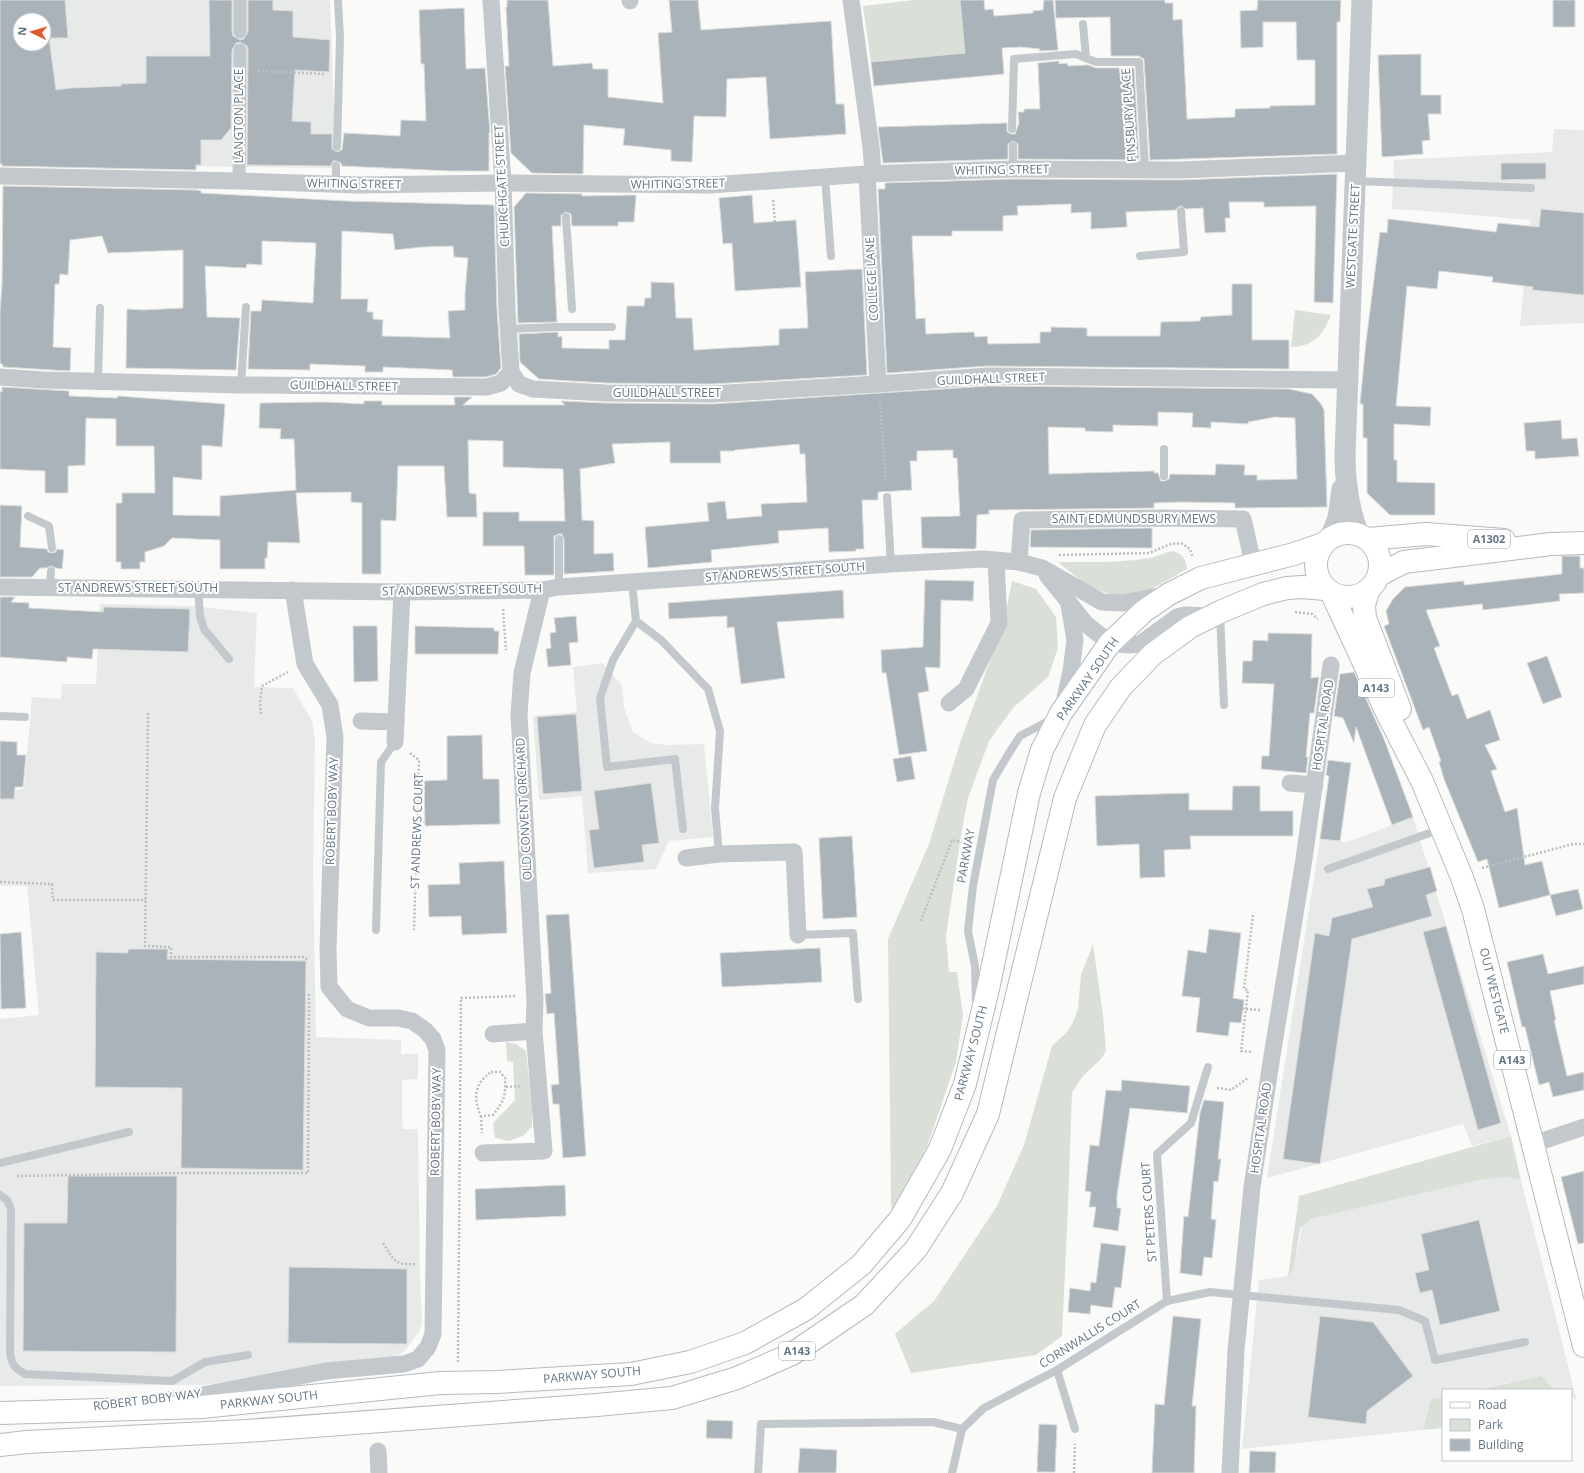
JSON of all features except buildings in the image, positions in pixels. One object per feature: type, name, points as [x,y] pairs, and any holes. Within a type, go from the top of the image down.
[{"type":"main road","name":"A143","points":[[0,1445],[26,1442],[246,1431],[589,1406],[672,1398],[737,1378],[792,1354],[864,1305],[916,1249],[952,1193],[988,1114],[1065,798],[1095,725],[1120,687],[1153,654],[1190,627],[1215,614],[1263,594],[1287,588],[1302,587],[1329,591],[1341,597],[1350,598],[1360,596],[1373,583],[1380,565],[1379,555],[1375,547],[1364,537],[1344,532],[1327,540],[1318,552],[1315,562],[1316,572],[1319,581],[1329,591]]},
{"type":"main road","name":"A1302","points":[[1364,537],[1426,534],[1551,544]]},
{"type":"main road","name":"PARKWAY SOUTH","points":[[0,1413],[202,1407],[440,1382],[496,1382],[631,1374],[690,1362],[745,1343],[806,1309],[861,1265],[900,1219],[940,1149],[965,1084],[988,989],[1029,793],[1042,750],[1061,713],[1110,643],[1144,611],[1169,594],[1201,578],[1294,554],[1327,540]]},
{"type":"main road","name":"A1302","points":[[1373,583],[1404,562],[1551,544],[1584,543]]},
{"type":"main road","name":"OUT WESTGATE","points":[[1373,583],[1364,605],[1365,618],[1400,709],[1422,781]]},
{"type":"main road","name":"OUT WESTGATE","points":[[1329,591],[1388,715],[1422,781],[1461,875],[1473,909],[1534,1144],[1584,1346]]},
{"type":"street","points":[[240,0],[240,32]]},
{"type":"street","name":"CHURCHGATE STREET","points":[[491,0],[503,184],[511,372]]},
{"type":"street","name":"COLLEGE LANE","points":[[851,0],[871,147],[870,174],[878,384]]},
{"type":"street","name":"WESTGATE STREET","points":[[1327,540],[1338,518],[1345,473],[1347,380],[1356,172],[1358,64],[1362,0]]},
{"type":"street","name":"LANGTON PLACE","points":[[239,181],[240,50]]},
{"type":"street","name":"WHITING STREET","points":[[0,176],[359,185],[503,184],[566,187],[710,185],[870,174],[1013,169],[1145,169],[1179,174],[1356,172]]},
{"type":"street","name":"GUILDHALL STREET","points":[[0,377],[42,380],[241,385],[488,387],[501,383],[511,372],[519,384],[533,389],[606,393],[712,394],[988,376],[1347,380]]},
{"type":"street","name":"WESTGATE STREET","points":[[1345,473],[1353,520],[1364,537]]},
{"type":"street","name":"SAINT EDMUNDSBURY MEWS","points":[[1019,562],[1022,520],[1164,512],[1243,520],[1253,564]]},
{"type":"street","name":"ST ANDREWS STREET SOUTH","points":[[0,587],[50,579],[198,589],[402,592],[542,590],[559,587],[983,559],[1019,562],[1042,568],[1102,602],[1123,603],[1169,594]]},
{"type":"street","points":[[949,702],[966,689],[999,622],[996,560]]},
{"type":"street","points":[[1042,568],[1086,624],[1110,643],[1128,645],[1140,644],[1177,617],[1185,615],[1215,614]]},
{"type":"street","name":"ROBERT BOBY WAY","points":[[51,1411],[192,1396],[326,1371],[404,1364],[418,1359],[428,1347],[433,1334],[437,1050],[433,1039],[425,1030],[412,1021],[398,1018],[369,1018],[346,1009],[329,987],[328,948],[335,737],[330,705],[305,664],[293,590]]},
{"type":"street","name":"OLD CONVENT ORCHARD","points":[[483,1153],[544,1151],[534,1031],[535,1000],[519,715],[522,673],[542,590]]},
{"type":"street","points":[[395,742],[402,592]]},
{"type":"street","points":[[1061,713],[1071,671],[1076,640],[1069,603]]},
{"type":"street","name":"HOSPITAL ROAD","points":[[1230,1473],[1236,1350],[1252,1187],[1304,859],[1331,665]]},
{"type":"street","points":[[361,721],[396,722]]},
{"type":"street","name":"HOSPITAL ROAD","points":[[1290,783],[1315,785]]},
{"type":"street","points":[[686,858],[720,854],[794,852],[798,935]]},
{"type":"street","points":[[493,1034],[534,1031]]},
{"type":"street","points":[[1534,1144],[1584,1127]]},
{"type":"street","points":[[378,1451],[379,1473]]},
{"type":"lane","points":[[337,147],[340,38],[338,0]]},
{"type":"lane","points":[[1083,24],[1086,58]]},
{"type":"lane","name":"FINSBURY PLACE","points":[[1012,129],[1014,59],[1076,54],[1096,62],[1139,62],[1145,169]]},
{"type":"lane","points":[[1013,146],[1013,169]]},
{"type":"lane","points":[[336,166],[336,184]]},
{"type":"lane","points":[[1356,172],[1531,188]]},
{"type":"lane","points":[[825,177],[831,256]]},
{"type":"lane","points":[[1140,256],[1184,252],[1181,211]]},
{"type":"lane","points":[[566,217],[572,309]]},
{"type":"lane","points":[[241,385],[246,307]]},
{"type":"lane","points":[[98,381],[100,308]]},
{"type":"lane","points":[[508,329],[556,326],[612,327]]},
{"type":"lane","points":[[1164,449],[1164,476]]},
{"type":"lane","points":[[887,497],[891,564]]},
{"type":"lane","points":[[28,516],[49,526],[52,548]]},
{"type":"lane","points":[[559,539],[559,587]]},
{"type":"lane","points":[[632,583],[636,621],[613,660],[600,698],[606,767],[675,759],[683,829]]},
{"type":"lane","points":[[198,589],[200,616],[204,629],[228,659]]},
{"type":"lane","points":[[1215,614],[1224,705]]},
{"type":"lane","points":[[636,621],[661,640],[708,689],[720,731],[715,808],[720,854]]},
{"type":"lane","name":"PARKWAY","points":[[977,1035],[975,966],[968,931],[973,886],[993,780],[1020,736],[1061,713]]},
{"type":"lane","points":[[0,716],[25,717]]},
{"type":"lane","points":[[376,930],[381,762],[395,742]]},
{"type":"lane","points":[[1328,869],[1442,828]]},
{"type":"lane","points":[[798,935],[853,933],[858,999]]},
{"type":"lane","name":"ST PETERS COURT","points":[[1167,1301],[1157,1154],[1191,1123],[1208,1067]]},
{"type":"lane","points":[[0,1163],[129,1132]]},
{"type":"lane","points":[[0,1195],[7,1200],[11,1209],[10,1353],[12,1363],[17,1369],[25,1374],[172,1380],[205,1362],[248,1355]]},
{"type":"lane","name":"CORNWALLIS COURT","points":[[962,1429],[984,1408],[1057,1370],[1167,1301],[1210,1292],[1399,1310],[1425,1321],[1436,1360],[1525,1342]]},
{"type":"lane","points":[[1057,1370],[1075,1429]]},
{"type":"lane","points":[[758,1473],[761,1424],[933,1422],[962,1429],[952,1473]]},
{"type":"path","points":[[239,70],[339,75]]},
{"type":"path","points":[[878,384],[887,497]]},
{"type":"path","points":[[1057,556],[1060,554],[1148,552],[1171,544],[1181,543],[1190,549],[1195,564]]},
{"type":"path","points":[[1293,612],[1312,614],[1324,623]]},
{"type":"path","points":[[261,714],[260,703],[262,686],[283,675]]},
{"type":"path","points":[[148,713],[145,946],[171,947],[171,957],[304,957],[309,961]]},
{"type":"path","name":"ST ANDREWS COURT","points":[[395,742],[419,760],[414,930]]},
{"type":"path","points":[[921,921],[952,840],[980,846]]},
{"type":"path","points":[[1461,875],[1573,844],[1584,844]]},
{"type":"path","points":[[0,882],[52,884],[53,900],[146,900]]},
{"type":"path","points":[[1252,915],[1244,989],[1248,990],[1244,1009],[1241,1051],[1253,1052],[1254,1045]]},
{"type":"path","points":[[16,1176],[181,1173],[308,1173],[309,984]]},
{"type":"path","points":[[1244,1009],[1259,1010],[1258,1017]]},
{"type":"path","points":[[491,1072],[500,1072],[505,1078],[506,1087],[502,1104],[493,1115],[481,1116],[477,1107],[476,1091],[482,1078],[491,1072]]},
{"type":"path","points":[[383,1243],[394,1261],[404,1265],[433,1263]]},
{"type":"path","points":[[1074,1473],[1075,1429]]},
{"type":"shaded area","points":[[0,0],[330,0],[336,168],[0,164]]},
{"type":"shaded area","points":[[1554,129],[1584,130],[1584,323],[1520,326],[1530,220],[1392,209],[1394,160],[1552,152]]},
{"type":"shaded area","points":[[100,604],[194,606],[257,613],[254,687],[293,688],[312,721],[315,740],[313,872],[316,1037],[401,1040],[401,1054],[418,1054],[418,1079],[402,1080],[402,1115],[403,1129],[418,1129],[422,1320],[420,1330],[404,1352],[395,1357],[204,1385],[0,1386],[0,1019],[39,1015],[27,886],[0,886],[0,792],[24,789],[32,697],[61,699],[62,684],[96,684]]},
{"type":"shaded area","points":[[602,663],[622,685],[624,708],[633,732],[650,743],[666,745],[704,744],[713,837],[669,841],[656,869],[588,873],[582,796],[539,800],[533,716],[577,712],[573,667]]},
{"type":"shaded area","points":[[1413,817],[1511,1136],[1472,1146],[1463,1124],[1267,1178],[1320,839],[1347,842]]},
{"type":"shaded area","points":[[1506,1177],[1521,1180],[1577,1401],[1572,1398],[1572,1389],[1556,1389],[1540,1376],[1480,1389],[1442,1389],[1442,1397],[1431,1399],[1423,1430],[1242,1449],[1259,1280],[1287,1276],[1294,1268],[1302,1226],[1311,1219],[1480,1180]]},
{"type":"green space","points":[[914,0],[960,0],[965,53],[871,62],[863,6]]},
{"type":"green space","points":[[1295,310],[1331,315],[1321,334],[1312,342],[1291,347]]},
{"type":"green space","points":[[1173,551],[1183,557],[1186,562],[1187,569],[1150,590],[1130,595],[1112,595],[1088,586],[1058,562],[1138,560]]},
{"type":"green space","points":[[1012,581],[1036,589],[1056,617],[1058,648],[1048,677],[1013,708],[989,741],[968,798],[946,936],[949,972],[957,972],[963,1015],[956,1062],[927,1147],[892,1210],[888,939],[929,844],[960,743],[1004,622]]},
{"type":"green space","points":[[1093,944],[1103,1015],[1106,1051],[1101,1059],[1082,1077],[1072,1093],[1062,1336],[1036,1355],[911,1373],[895,1334],[934,1301],[997,1206],[1024,1145],[1052,1046],[1068,1031],[1074,1020],[1078,1009],[1081,975]]},
{"type":"green space","points":[[506,1042],[516,1044],[526,1051],[532,1106],[532,1126],[523,1136],[509,1141],[495,1138],[493,1123],[515,1100],[513,1062],[507,1061]]},
{"type":"green space","points":[[1511,1136],[1521,1180],[1506,1177],[1480,1180],[1311,1219],[1300,1228],[1294,1268],[1288,1276],[1299,1196]]},
{"type":"green space","points":[[1541,1376],[1556,1389],[1482,1389]]},
{"type":"green space","points":[[1442,1397],[1442,1428],[1423,1430],[1431,1399]]}]
